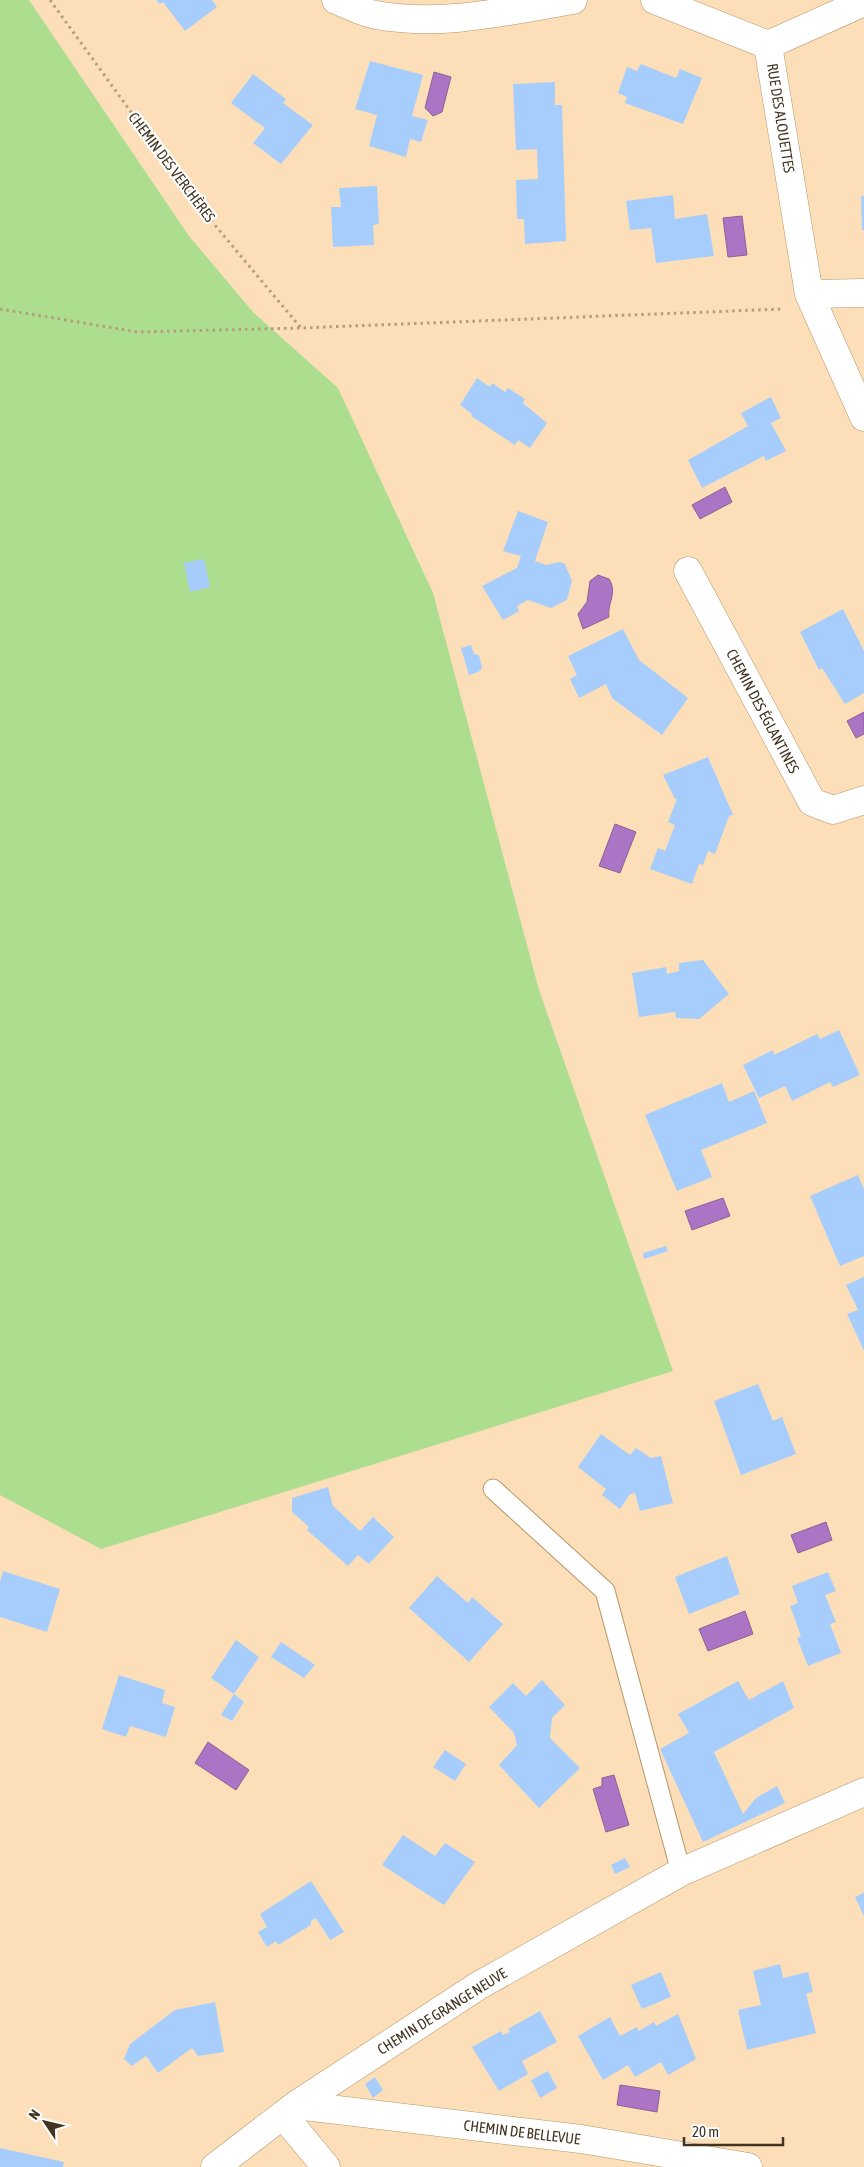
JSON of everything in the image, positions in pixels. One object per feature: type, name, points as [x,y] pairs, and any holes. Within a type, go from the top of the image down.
[{"type":"street","points":[[336,0],[374,15],[436,20],[471,18],[573,0]]},
{"type":"street","points":[[654,0],[768,45]]},
{"type":"street","name":"RUE DES ALOUETTES","points":[[812,301],[768,45],[864,2]]},
{"type":"street","points":[[864,293],[812,301],[864,417]]},
{"type":"street","name":"CHEMIN DES ÉGLANTINES","points":[[688,572],[812,802],[833,810],[864,800]]},
{"type":"street","name":"CHEMIN DE GRANGE NEUVE","points":[[215,2167],[289,2110],[478,1986],[681,1872],[864,1792]]},
{"type":"street","points":[[289,2110],[326,2167]]},
{"type":"street","name":"CHEMIN DE BELLEVUE","points":[[289,2110],[581,2139],[748,2167]]},
{"type":"lane","points":[[492,1490],[605,1591],[681,1872]]},
{"type":"path","name":"CHEMIN DES VERCHÈRES","points":[[50,0],[199,206],[301,328]]},
{"type":"path","points":[[0,309],[138,332],[301,328],[812,301]]},
{"type":"green space","points":[[0,0],[29,0],[189,236],[253,312],[338,388],[433,593],[539,990],[673,1371],[101,1549],[0,1495]]},
{"type":"shaded area","points":[[434,72],[451,77],[442,112],[433,116],[425,108]]},
{"type":"shaded area","points":[[742,216],[747,255],[728,257],[723,218]]},
{"type":"shaded area","points":[[725,487],[732,502],[700,519],[692,505]]},
{"type":"shaded area","points":[[598,575],[609,579],[612,584],[609,617],[583,629],[578,614],[587,602],[590,581]]},
{"type":"shaded area","points":[[864,712],[864,734],[856,738],[847,721]]},
{"type":"shaded area","points":[[615,824],[636,832],[620,873],[599,866]]},
{"type":"shaded area","points":[[723,1198],[730,1216],[692,1230],[685,1211]]},
{"type":"shaded area","points":[[826,1522],[832,1540],[798,1553],[791,1535]]},
{"type":"shaded area","points":[[745,1611],[753,1634],[708,1651],[699,1629]]},
{"type":"shaded area","points":[[208,1742],[249,1770],[236,1790],[195,1763]]},
{"type":"shaded area","points":[[614,1775],[629,1825],[606,1832],[593,1789],[602,1786],[602,1778]]},
{"type":"shaded area","points":[[620,2085],[660,2091],[657,2112],[617,2105]]},
{"type":"building","points":[[156,0],[212,0],[217,7],[185,31],[163,2],[160,4]]},
{"type":"building","points":[[370,61],[423,75],[412,116],[428,120],[421,142],[410,139],[406,157],[369,146],[377,115],[355,109]]},
{"type":"building","points":[[641,64],[676,78],[680,69],[702,78],[683,124],[625,103],[627,97],[618,93],[627,67],[637,71]]},
{"type":"building","points":[[253,74],[286,99],[283,103],[313,125],[281,164],[253,143],[265,128],[231,103]]},
{"type":"building","points":[[555,82],[555,105],[562,105],[566,241],[525,244],[524,219],[517,219],[516,180],[538,179],[537,149],[516,150],[513,84]]},
{"type":"building","points":[[377,186],[379,224],[373,225],[374,245],[333,247],[331,207],[341,207],[339,188]]},
{"type":"building","points":[[673,195],[675,219],[707,214],[714,256],[656,263],[651,228],[630,230],[626,201]]},
{"type":"building","points":[[861,196],[864,196],[864,230],[862,230]]},
{"type":"building","points":[[477,378],[490,387],[492,383],[505,392],[508,388],[525,399],[523,403],[547,423],[530,448],[518,440],[515,445],[471,416],[472,414],[460,405]]},
{"type":"building","points":[[771,397],[781,418],[771,423],[786,451],[766,461],[764,456],[702,488],[688,460],[748,426],[741,413]]},
{"type":"building","points":[[518,511],[548,522],[535,561],[546,565],[560,562],[565,564],[572,581],[567,600],[551,608],[528,600],[517,606],[519,611],[503,620],[482,586],[517,568],[521,556],[503,551]]},
{"type":"building","points":[[204,559],[210,587],[190,592],[184,563]]},
{"type":"building","points":[[843,609],[864,651],[864,693],[845,704],[822,668],[819,670],[800,632]]},
{"type":"building","points":[[623,629],[639,660],[688,698],[662,735],[612,698],[606,684],[579,698],[570,679],[577,675],[568,656]]},
{"type":"building","points":[[471,645],[474,654],[479,655],[482,667],[480,671],[469,675],[461,648]]},
{"type":"building","points":[[708,757],[733,815],[729,816],[715,854],[708,851],[703,865],[699,864],[692,884],[650,869],[658,848],[665,851],[675,825],[668,822],[677,799],[675,799],[663,775]]},
{"type":"building","points":[[703,960],[729,994],[699,1019],[676,1018],[675,1012],[639,1017],[632,973],[666,967],[667,974],[679,971],[679,963]]},
{"type":"building","points":[[839,1030],[860,1075],[833,1087],[830,1082],[792,1101],[785,1086],[759,1098],[743,1065],[773,1050],[774,1055],[817,1034],[820,1039]]},
{"type":"building","points":[[722,1083],[729,1102],[754,1091],[767,1123],[701,1150],[712,1177],[677,1191],[645,1115]]},
{"type":"building","points":[[858,1175],[864,1189],[864,1256],[840,1266],[810,1196]]},
{"type":"building","points":[[666,1246],[668,1251],[644,1259],[643,1253]]},
{"type":"building","points":[[864,1277],[864,1351],[847,1314],[858,1310],[846,1285]]},
{"type":"building","points":[[758,1384],[773,1421],[782,1417],[796,1454],[741,1475],[714,1401]]},
{"type":"building","points":[[601,1434],[630,1455],[636,1448],[651,1458],[661,1456],[673,1503],[640,1511],[635,1493],[630,1494],[620,1509],[602,1495],[606,1489],[578,1467]]},
{"type":"building","points":[[328,1487],[333,1506],[360,1531],[373,1517],[394,1537],[369,1564],[358,1555],[348,1566],[307,1530],[309,1527],[292,1512],[292,1498]]},
{"type":"building","points":[[727,1556],[740,1594],[689,1614],[675,1577]]},
{"type":"building","points":[[3,1571],[60,1589],[47,1632],[0,1617],[0,1582]]},
{"type":"building","points":[[828,1572],[836,1591],[825,1595],[836,1622],[830,1624],[841,1653],[808,1666],[797,1638],[801,1636],[790,1606],[798,1603],[792,1586]]},
{"type":"building","points":[[437,1576],[468,1603],[472,1597],[503,1624],[469,1662],[409,1608]]},
{"type":"building","points":[[236,1640],[259,1657],[234,1694],[211,1678]]},
{"type":"building","points":[[281,1642],[315,1665],[304,1678],[271,1657]]},
{"type":"building","points":[[119,1675],[165,1690],[162,1703],[175,1707],[166,1737],[130,1726],[126,1737],[102,1729]]},
{"type":"building","points":[[542,1680],[565,1705],[552,1718],[550,1738],[580,1768],[539,1808],[499,1765],[517,1745],[514,1733],[489,1707],[513,1683],[526,1696]]},
{"type":"building","points":[[738,1681],[749,1700],[783,1681],[794,1708],[714,1752],[743,1814],[756,1798],[777,1786],[785,1803],[703,1842],[660,1749],[689,1733],[678,1714]]},
{"type":"building","points":[[234,1694],[244,1702],[232,1721],[221,1715]]},
{"type":"building","points":[[445,1750],[466,1764],[455,1781],[433,1767]]},
{"type":"building","points":[[403,1835],[435,1856],[445,1843],[475,1862],[444,1905],[382,1865]]},
{"type":"building","points":[[625,1858],[630,1867],[615,1874],[611,1865]]},
{"type":"building","points":[[311,1881],[344,1932],[330,1940],[316,1918],[311,1921],[311,1925],[278,1945],[276,1941],[267,1947],[258,1932],[267,1927],[260,1914]]},
{"type":"building","points":[[864,1893],[864,1916],[855,1897]]},
{"type":"building","points":[[780,1964],[783,1978],[808,1972],[813,1992],[806,1994],[816,2033],[747,2050],[738,2010],[761,2005],[753,1971]]},
{"type":"building","points":[[661,1972],[671,1997],[642,2009],[631,1985]]},
{"type":"building","points":[[215,2002],[224,2052],[198,2056],[192,2048],[158,2073],[146,2056],[132,2066],[124,2059],[130,2044],[175,2010]]},
{"type":"building","points":[[540,2011],[557,2042],[522,2061],[528,2074],[499,2091],[472,2047],[501,2031],[503,2035],[510,2032],[508,2029]]},
{"type":"building","points":[[678,2014],[696,2059],[668,2075],[661,2062],[635,2077],[628,2065],[603,2080],[578,2036],[610,2017],[620,2036],[637,2027],[639,2031],[654,2022],[656,2026]]},
{"type":"building","points":[[548,2071],[557,2088],[540,2098],[531,2080]]},
{"type":"building","points":[[375,2077],[383,2090],[373,2098],[365,2084]]},
{"type":"building","points":[[0,2148],[64,2162],[63,2167],[0,2167]]}]
